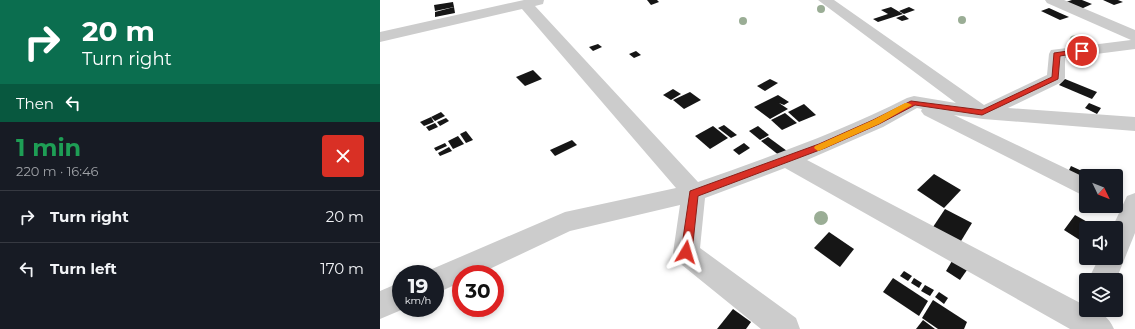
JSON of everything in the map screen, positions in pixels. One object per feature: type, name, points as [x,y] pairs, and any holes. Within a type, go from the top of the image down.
[{"type":"street","points":[[825,0],[982,112]]},
{"type":"street","points":[[1052,0],[1135,36]]},
{"type":"street","points":[[380,37],[533,2],[694,193],[686,252],[786,329]]},
{"type":"street","points":[[982,112],[1056,78],[1057,54],[1135,44]]},
{"type":"street","points":[[914,102],[1079,184]]},
{"type":"street","points":[[444,277],[565,222],[694,193],[822,146],[876,122],[914,102],[982,112],[1135,124]]},
{"type":"street","points":[[787,159],[1088,322]]},
{"type":"street","points":[[1123,228],[1130,207]]},
{"type":"street","points":[[380,305],[392,300]]},
{"type":"building","points":[[647,0],[657,0],[659,2],[651,5]]},
{"type":"building","points":[[1072,0],[1082,0],[1092,4],[1081,9],[1066,2]]},
{"type":"building","points":[[1103,0],[1118,0],[1123,2],[1114,5]]},
{"type":"building","points":[[453,2],[454,7],[435,11],[434,5]]},
{"type":"building","points":[[454,7],[455,13],[435,17],[435,12]]},
{"type":"building","points":[[891,7],[903,14],[878,22],[873,19],[888,14],[881,10]]},
{"type":"building","points":[[909,7],[915,10],[904,14],[899,11]]},
{"type":"building","points":[[1049,8],[1069,17],[1060,20],[1041,11]]},
{"type":"building","points":[[904,15],[909,19],[902,21],[896,18]]},
{"type":"building","points":[[598,44],[602,47],[593,51],[589,47]]},
{"type":"building","points":[[636,51],[641,55],[634,58],[629,54]]},
{"type":"building","points":[[533,70],[542,79],[525,86],[516,77]]},
{"type":"building","points":[[770,79],[778,83],[765,91],[757,86]]},
{"type":"building","points":[[1065,79],[1097,92],[1092,99],[1059,85]]},
{"type":"building","points":[[673,89],[681,94],[671,100],[663,95]]},
{"type":"building","points":[[690,92],[701,100],[684,109],[673,100]]},
{"type":"building","points":[[778,95],[789,102],[784,105],[779,103],[788,109],[770,119],[754,107]]},
{"type":"building","points":[[1089,103],[1101,108],[1097,114],[1085,108]]},
{"type":"building","points":[[804,104],[816,115],[799,122],[788,112]]},
{"type":"building","points":[[441,112],[445,116],[435,121],[431,117]]},
{"type":"building","points":[[785,113],[797,123],[782,130],[771,120]]},
{"type":"building","points":[[431,117],[434,122],[424,126],[420,122]]},
{"type":"building","points":[[446,118],[449,121],[440,126],[437,122]]},
{"type":"building","points":[[435,123],[438,127],[429,131],[426,127]]},
{"type":"building","points":[[724,125],[737,135],[731,138],[718,128]]},
{"type":"building","points":[[713,126],[728,138],[710,149],[695,136]]},
{"type":"building","points":[[758,126],[769,135],[760,140],[749,131]]},
{"type":"building","points":[[466,131],[473,140],[466,143],[460,134]]},
{"type":"building","points":[[458,136],[464,144],[453,149],[448,141]]},
{"type":"building","points":[[768,137],[787,151],[780,156],[761,141]]},
{"type":"building","points":[[572,140],[577,145],[555,156],[550,150]]},
{"type":"building","points":[[445,143],[447,146],[436,151],[434,148]]},
{"type":"building","points":[[744,143],[750,148],[739,155],[733,150]]},
{"type":"building","points":[[449,147],[452,151],[440,156],[438,153]]},
{"type":"building","points":[[1071,166],[1079,170],[1079,182],[1066,176]]},
{"type":"building","points":[[934,174],[961,190],[944,208],[917,190]]},
{"type":"building","points":[[945,209],[972,223],[958,246],[931,230]]},
{"type":"building","points":[[1075,215],[1086,221],[1079,221],[1079,240],[1064,230]]},
{"type":"building","points":[[829,232],[854,249],[840,267],[814,248]]},
{"type":"building","points":[[952,261],[967,270],[960,280],[946,271]]},
{"type":"building","points":[[904,271],[912,276],[908,281],[900,276]]},
{"type":"building","points":[[893,278],[928,301],[919,316],[883,292]]},
{"type":"building","points":[[914,278],[922,283],[919,288],[911,283]]},
{"type":"building","points":[[925,285],[934,290],[930,296],[921,291]]},
{"type":"building","points":[[939,292],[948,298],[944,304],[935,297]]},
{"type":"building","points":[[933,300],[967,322],[964,329],[938,329],[922,318]]},
{"type":"building","points":[[733,309],[751,322],[746,329],[717,329]]},
{"type":"building","points":[[923,320],[935,329],[916,329]]},
{"type":"slow traffic","points":[[818,148],[876,122],[908,105]]},
{"type":"route","points":[[686,252],[694,193],[822,146],[876,122],[914,102],[982,112],[1056,78],[1057,54],[1082,51]]}]
